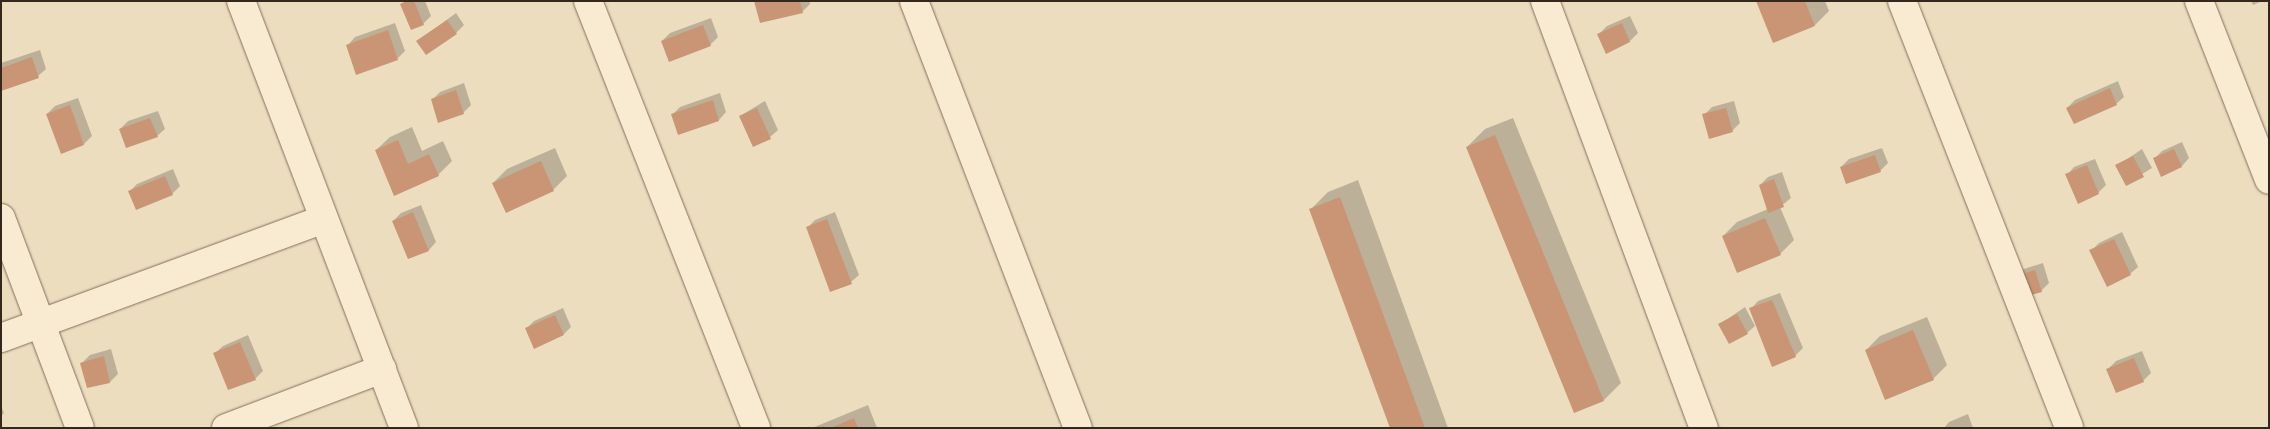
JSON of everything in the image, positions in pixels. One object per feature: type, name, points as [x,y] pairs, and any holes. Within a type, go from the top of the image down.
[{"type":"street","points":[[241,1],[404,428]]},
{"type":"street","points":[[588,1],[756,428]]},
{"type":"street","points":[[914,1],[1078,428]]},
{"type":"street","points":[[1545,1],[1704,428]]},
{"type":"street","points":[[1902,1],[2069,428]]},
{"type":"street","points":[[2200,1],[2269,180]]},
{"type":"street","points":[[1,218],[80,428]]},
{"type":"street","points":[[1,338],[324,219]]},
{"type":"street","points":[[226,428],[382,369]]},
{"type":"building","points":[[414,1],[424,25],[411,30],[400,4]]},
{"type":"building","points":[[754,1],[800,1],[803,13],[760,23]]},
{"type":"building","points":[[1756,1],[1805,1],[1815,26],[1773,43]]},
{"type":"building","points":[[447,20],[457,34],[426,55],[416,41]]},
{"type":"building","points":[[1622,23],[1630,42],[1606,54],[1597,34]]},
{"type":"building","points":[[703,25],[711,46],[669,62],[661,41]]},
{"type":"building","points":[[388,30],[398,60],[356,75],[346,45]]},
{"type":"building","points":[[32,57],[39,78],[1,91],[1,68]]},
{"type":"building","points":[[2110,88],[2117,105],[2074,124],[2066,108]]},
{"type":"building","points":[[456,90],[464,114],[438,123],[431,99]]},
{"type":"building","points":[[713,100],[719,121],[678,135],[671,114]]},
{"type":"building","points":[[70,105],[84,145],[61,154],[46,114]]},
{"type":"building","points":[[757,108],[771,139],[753,147],[739,116]]},
{"type":"building","points":[[1726,108],[1733,132],[1709,139],[1702,114]]},
{"type":"building","points":[[150,118],[158,137],[126,148],[119,129]]},
{"type":"building","points":[[1495,135],[1604,401],[1574,413],[1466,147]]},
{"type":"building","points":[[398,140],[408,164],[429,154],[439,176],[394,196],[375,150]]},
{"type":"building","points":[[2174,149],[2182,167],[2161,177],[2153,158]]},
{"type":"building","points":[[1875,155],[1881,172],[1846,184],[1840,167]]},
{"type":"building","points":[[2133,156],[2144,177],[2126,186],[2115,165]]},
{"type":"building","points":[[541,161],[554,191],[506,213],[492,183]]},
{"type":"building","points":[[2087,165],[2099,194],[2078,204],[2065,174]]},
{"type":"building","points":[[165,176],[173,195],[136,210],[128,191]]},
{"type":"building","points":[[1774,179],[1784,207],[1768,213],[1759,185]]},
{"type":"building","points":[[1340,197],[1425,428],[1390,428],[1309,209]]},
{"type":"building","points":[[413,212],[429,251],[408,259],[392,221]]},
{"type":"building","points":[[1765,218],[1781,255],[1737,273],[1722,236]]},
{"type":"building","points":[[827,219],[852,284],[830,292],[806,227]]},
{"type":"building","points":[[2114,239],[2131,275],[2107,287],[2089,250]]},
{"type":"building","points":[[2035,270],[2042,292],[2021,298],[2014,277]]},
{"type":"building","points":[[1772,300],[1796,357],[1772,367],[1749,308]]},
{"type":"building","points":[[1737,314],[1748,334],[1729,344],[1718,324]]},
{"type":"building","points":[[555,315],[564,335],[534,349],[525,328]]},
{"type":"building","points":[[1913,330],[1934,380],[1885,400],[1865,350]]},
{"type":"building","points":[[240,342],[256,380],[228,390],[213,353]]},
{"type":"building","points":[[104,356],[110,383],[87,388],[80,363]]},
{"type":"building","points":[[2134,358],[2144,382],[2116,393],[2106,369]]},
{"type":"building","points":[[854,418],[858,428],[831,428]]}]
